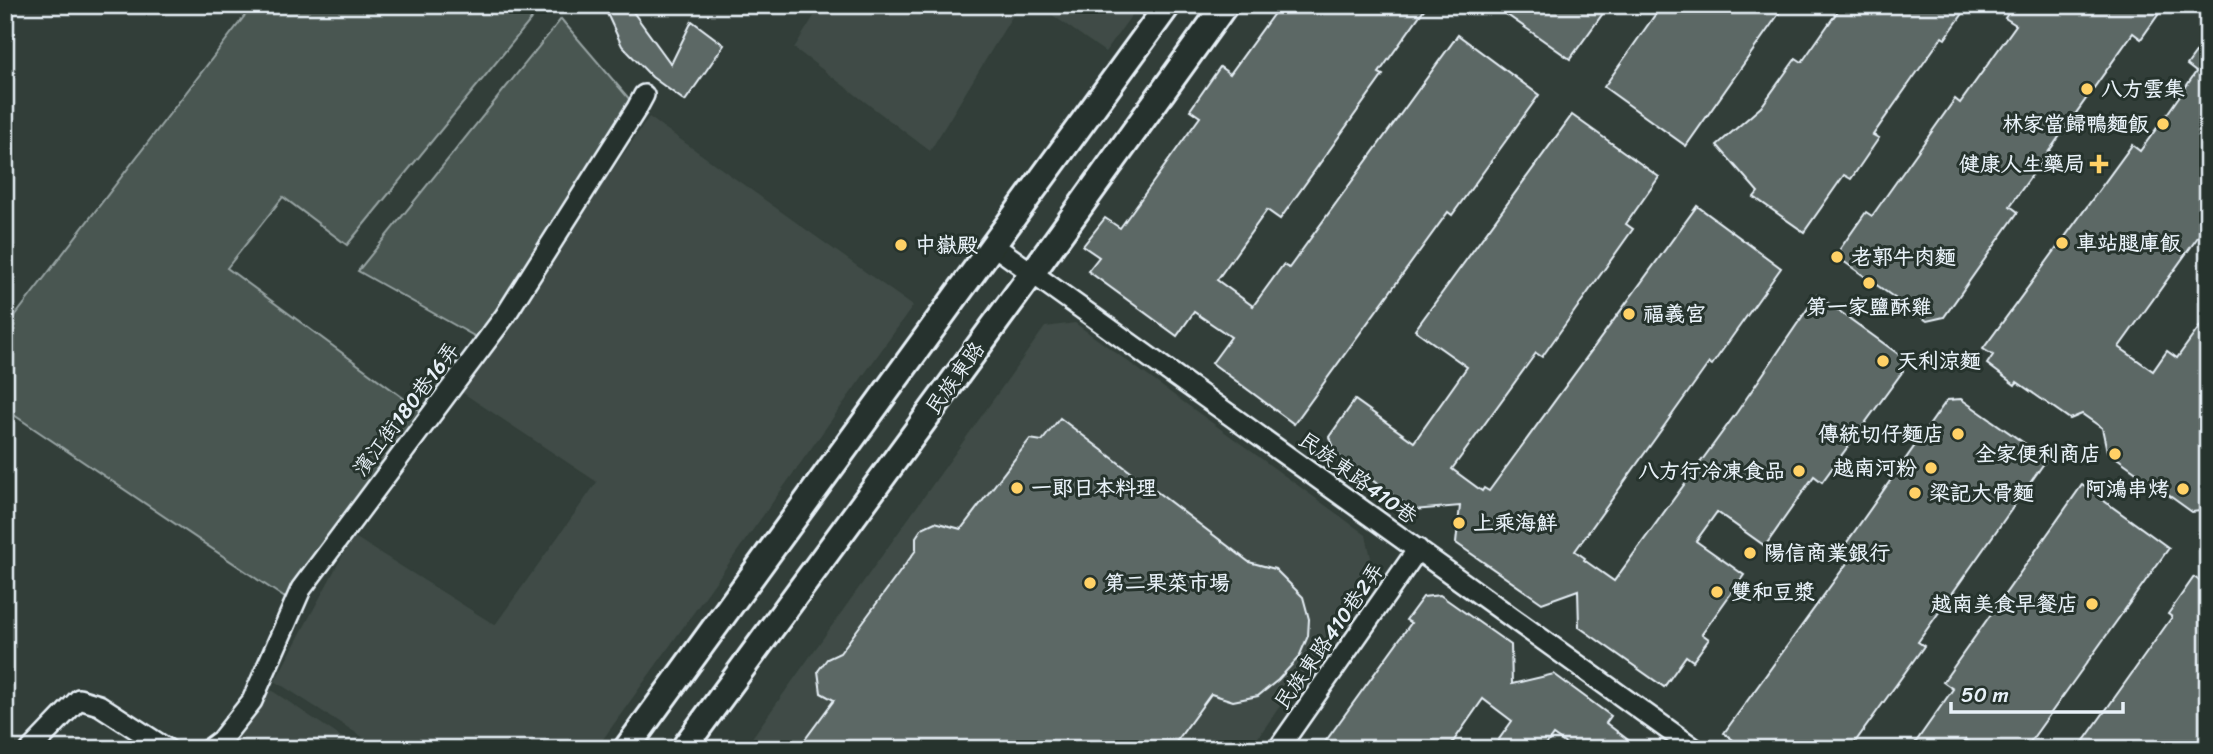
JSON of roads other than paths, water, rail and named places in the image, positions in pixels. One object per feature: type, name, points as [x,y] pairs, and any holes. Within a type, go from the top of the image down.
[{"type":"street","points":[[626,749],[1168,5]]},
{"type":"street","name":"民族東路","points":[[683,749],[1225,5]]},
{"type":"street","name":"濱江街180巷16弄","points":[[209,749],[221,740],[252,701],[301,589],[505,316],[644,95]]},
{"type":"street","name":"民族東路410巷","points":[[993,244],[1695,749]]},
{"type":"street","name":"民族東路410巷2弄","points":[[1278,749],[1418,549]]},
{"type":"street","points":[[31,749],[79,699],[99,705],[167,749]]},
{"type":"place","name":"八方雲集","points":[[2087,89]]},
{"type":"place","name":"林家當歸鴨麵飯","points":[[2163,124]]},
{"type":"place","name":"健康人生藥局","points":[[2099,164]]},
{"type":"place","name":"車站腿庫飯","points":[[2062,243]]},
{"type":"place","name":"中嶽殿","points":[[901,245]]},
{"type":"place","name":"老郭牛肉麵","points":[[1837,257]]},
{"type":"place","name":"第一家鹽酥雞","points":[[1869,283]]},
{"type":"place","name":"福義宮","points":[[1629,314]]},
{"type":"place","name":"天利涼麵","points":[[1883,361]]},
{"type":"place","name":"傳統切仔麵店","points":[[1958,434]]},
{"type":"place","name":"全家便利商店","points":[[2115,454]]},
{"type":"place","name":"越南河粉","points":[[1931,468]]},
{"type":"place","name":"八方行冷凍食品","points":[[1799,471]]},
{"type":"place","name":"一郎日本料理","points":[[1017,488]]},
{"type":"place","name":"阿鴻串烤","points":[[2183,489]]},
{"type":"place","name":"梁記大骨麵","points":[[1915,493]]},
{"type":"place","name":"上乘海鮮","points":[[1459,523]]},
{"type":"place","name":"陽信商業銀行","points":[[1750,553]]},
{"type":"place","name":"第二果菜市場","points":[[1090,583]]},
{"type":"place","name":"雙和豆漿","points":[[1717,592]]},
{"type":"place","name":"越南美食早餐店","points":[[2092,604]]}]
